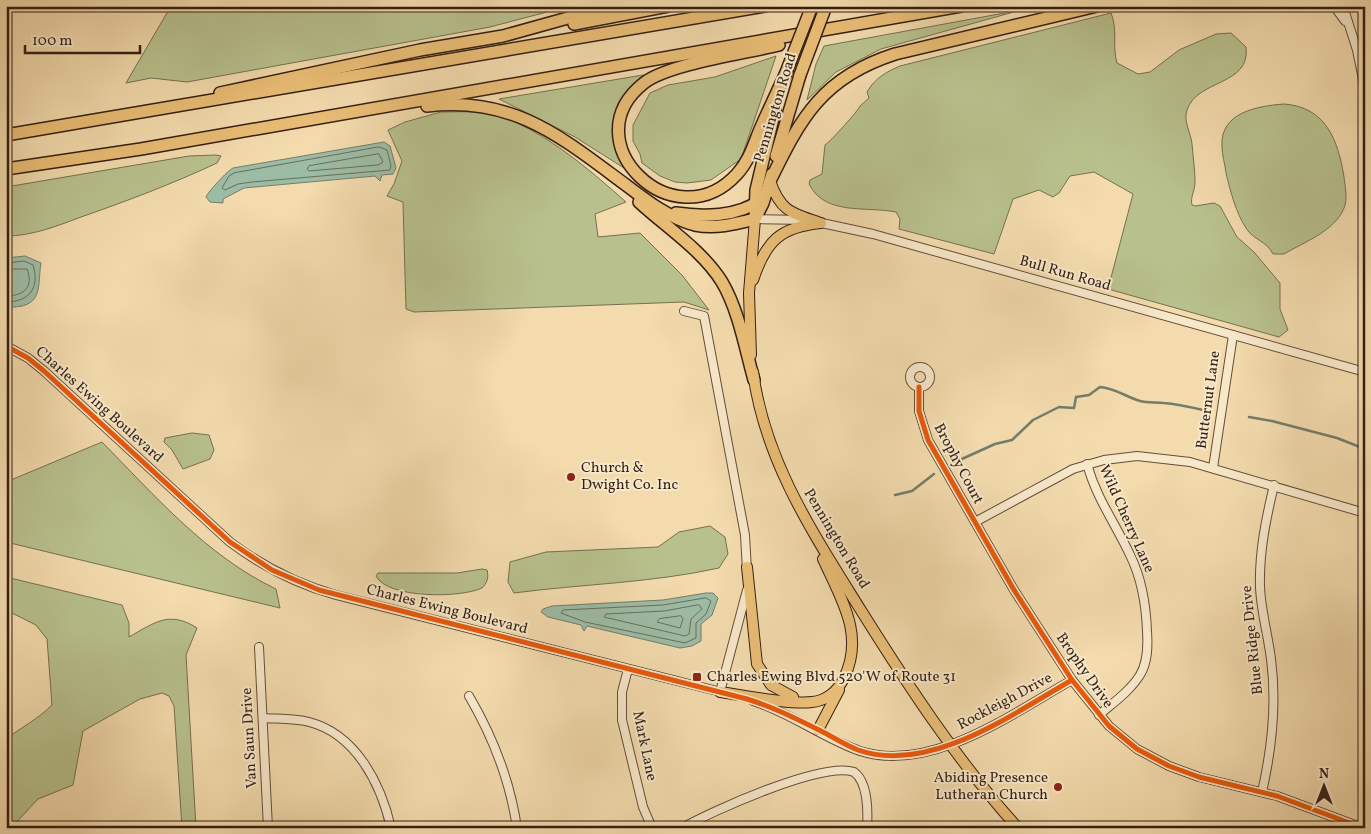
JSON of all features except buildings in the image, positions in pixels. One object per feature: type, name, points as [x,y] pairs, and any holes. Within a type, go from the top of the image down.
[{"type":"highway","points":[[503,36],[611,6]]},
{"type":"highway","points":[[102,120],[420,50],[668,6]]},
{"type":"highway","points":[[6,135],[765,6]]},
{"type":"highway","name":"Pennington Road","points":[[755,219],[754,204],[763,157],[785,75],[812,6]]},
{"type":"highway","name":"Pennington Road","points":[[755,219],[766,194],[800,75],[826,6]]},
{"type":"highway","points":[[6,169],[141,149],[962,6]]},
{"type":"highway","points":[[770,181],[792,134],[807,112],[841,81],[870,64],[895,54],[1097,6]]},
{"type":"highway","points":[[785,75],[748,159],[734,177],[722,186],[700,195],[674,195],[651,187],[639,178],[629,165],[620,138],[624,111],[635,92],[655,76],[688,66],[904,16]]},
{"type":"highway","points":[[385,107],[462,105],[504,111],[544,128],[658,207],[677,218],[702,226],[733,225],[755,219]]},
{"type":"highway","points":[[593,161],[705,261],[716,274],[733,308],[754,380]]},
{"type":"highway","points":[[658,207],[683,214],[703,215],[734,211],[754,204],[766,194]]},
{"type":"main road","points":[[770,181],[779,202],[784,208],[792,213],[821,223]]},
{"type":"main road","name":"Pennington Road","points":[[755,219],[748,318],[754,380],[770,444],[799,508],[876,634],[950,744],[1018,828]]},
{"type":"main road","points":[[749,293],[762,255],[774,240],[793,227],[821,223]]},
{"type":"main road","points":[[799,508],[851,620],[853,650],[842,682],[818,730]]},
{"type":"main road","points":[[747,567],[754,653],[763,677],[776,690],[796,698],[818,698],[835,691]]},
{"type":"main road","points":[[720,692],[806,703],[820,700],[835,691],[842,682]]},
{"type":"street","points":[[1334,6],[1350,27]]},
{"type":"street","points":[[1343,6],[1365,89]]},
{"type":"street","name":"Bull Run Road","points":[[755,219],[782,218],[821,223],[873,234],[1365,372]]},
{"type":"street","points":[[684,310],[704,316],[744,534],[747,567],[745,600],[720,692]]},
{"type":"street","name":"Butternut Lane","points":[[1213,468],[1233,335]]},
{"type":"street","name":"Charles Ewing Boulevard","points":[[6,346],[28,358],[44,371],[230,542],[272,570],[303,584],[761,703],[853,748],[879,755],[913,754],[950,744]]},
{"type":"street","name":"Brophy Court","points":[[920,387],[920,411],[928,440],[975,522]]},
{"type":"street","points":[[975,522],[1057,476],[1087,464],[1120,457],[1157,456],[1213,468],[1365,513]]},
{"type":"street","name":"Wild Cherry Lane","points":[[1087,464],[1100,501],[1132,558],[1144,598],[1147,622],[1147,654],[1142,672],[1126,691],[1099,715]]},
{"type":"street","name":"Blue Ridge Drive","points":[[1262,792],[1271,749],[1274,711],[1273,682],[1263,611],[1260,567],[1264,529],[1274,485]]},
{"type":"street","name":"Brophy Drive","points":[[975,522],[1014,590],[1072,680],[1099,715],[1137,749],[1169,766],[1199,777],[1262,792],[1363,828]]},
{"type":"street","name":"Van Saun Drive","points":[[259,647],[268,828]]},
{"type":"street","name":"Mark Lane","points":[[628,669],[622,692],[622,720],[643,807],[652,828]]},
{"type":"street","name":"Rockleigh Drive","points":[[950,744],[973,736],[1072,680]]},
{"type":"street","points":[[469,696],[499,756],[510,793],[517,828]]},
{"type":"street","points":[[263,718],[310,722],[322,726],[344,740],[374,779],[382,796],[391,828]]},
{"type":"street","points":[[682,828],[742,800],[793,781],[836,770],[854,772],[862,785],[867,828]]},
{"type":"shaded area","points":[[171,6],[570,6],[490,27],[187,82],[151,78],[126,83]]},
{"type":"shaded area","points":[[1021,10],[881,49],[836,72],[807,100],[816,64],[824,46]]},
{"type":"shaded area","points":[[1111,13],[1117,63],[1138,74],[1150,72],[1179,50],[1216,34],[1231,33],[1246,47],[1245,60],[1240,69],[1232,76],[1201,93],[1193,100],[1187,110],[1186,118],[1192,144],[1195,177],[1192,205],[1214,203],[1220,206],[1237,237],[1254,252],[1280,283],[1280,309],[1288,330],[1279,337],[1108,289],[1133,194],[1094,172],[1070,176],[1059,193],[1053,197],[1039,190],[1013,199],[994,254],[899,229],[900,219],[896,212],[847,208],[825,201],[816,194],[809,184],[810,180],[822,174],[825,145],[869,98],[867,92],[870,87],[886,73],[900,66]]},
{"type":"shaded area","points":[[776,56],[741,159],[711,180],[687,183],[675,182],[660,176],[642,163],[640,154],[633,141],[633,125],[650,93],[668,85],[715,77]]},
{"type":"shaded area","points":[[643,75],[622,102],[613,128],[624,168],[575,137],[499,99]]},
{"type":"shaded area","points":[[1284,104],[1298,106],[1310,111],[1328,128],[1338,150],[1346,201],[1340,216],[1326,229],[1284,254],[1273,254],[1267,246],[1249,232],[1242,222],[1228,180],[1222,146],[1223,135],[1227,125],[1234,118],[1252,109]]},
{"type":"shaded area","points":[[441,112],[479,112],[502,117],[522,125],[560,148],[626,202],[595,214],[598,237],[640,233],[682,275],[709,310],[684,302],[414,312],[406,309],[403,202],[387,196],[394,184],[402,161],[388,130],[405,122]]},
{"type":"shaded area","points":[[189,156],[221,156],[217,163],[149,192],[44,230],[16,236],[6,236],[6,187]]},
{"type":"shaded area","points":[[192,433],[209,435],[214,450],[210,459],[183,469],[172,450],[164,442],[165,438]]},
{"type":"shaded area","points":[[102,442],[162,504],[205,542],[227,560],[276,589],[280,608],[6,542],[6,482]]},
{"type":"shaded area","points":[[710,526],[725,537],[728,554],[719,568],[668,577],[514,593],[508,582],[510,562],[546,552],[658,547],[679,532]]},
{"type":"shaded area","points":[[487,570],[488,575],[482,588],[458,594],[409,593],[383,584],[376,576],[378,573],[457,573]]},
{"type":"shaded area","points":[[6,577],[122,605],[129,623],[129,637],[162,620],[178,620],[197,628],[186,655],[196,828],[182,828],[174,706],[169,696],[162,693],[140,699],[83,731],[73,785],[38,799],[11,828],[6,828],[6,739],[36,719],[52,705],[47,639],[36,625],[6,610]]},
{"type":"water","points":[[384,142],[390,146],[396,168],[393,174],[382,175],[380,181],[375,176],[244,188],[223,199],[223,203],[210,202],[206,197],[233,168]]},
{"type":"water","points":[[25,256],[41,263],[37,294],[27,304],[19,307],[6,307],[6,258]]},
{"type":"water","points":[[713,593],[718,598],[712,615],[701,624],[701,641],[692,646],[680,648],[587,626],[584,631],[581,625],[548,617],[541,612],[543,609],[552,606],[663,600]]},
{"type":"waterway","points":[[953,463],[995,444],[1012,440],[1033,420],[1059,407],[1074,408],[1076,397],[1089,395],[1100,387],[1111,389],[1143,402],[1174,404],[1203,410]]},
{"type":"waterway","points":[[1249,417],[1337,438],[1365,449]]},
{"type":"waterway","points":[[895,495],[912,491],[934,474]]},
{"type":"cycle path","points":[[6,346],[28,358],[44,371],[230,542],[272,570],[319,590],[747,699],[785,714],[848,746],[885,756],[913,754],[941,748],[969,737],[997,724],[1072,680]]},
{"type":"cycle path","points":[[919,387],[919,411],[928,440],[1014,590],[1072,680],[1109,726],[1137,749],[1169,766],[1199,777],[1277,796],[1363,828]]},
{"type":"place","name":"Church & Dwight Co. Inc","points":[[571,477]]},
{"type":"place","name":"Charles Ewing Blvd 520'W of Route 31","points":[[697,677]]},
{"type":"place","name":"Abiding Presence Lutheran Church","points":[[1058,787]]}]
